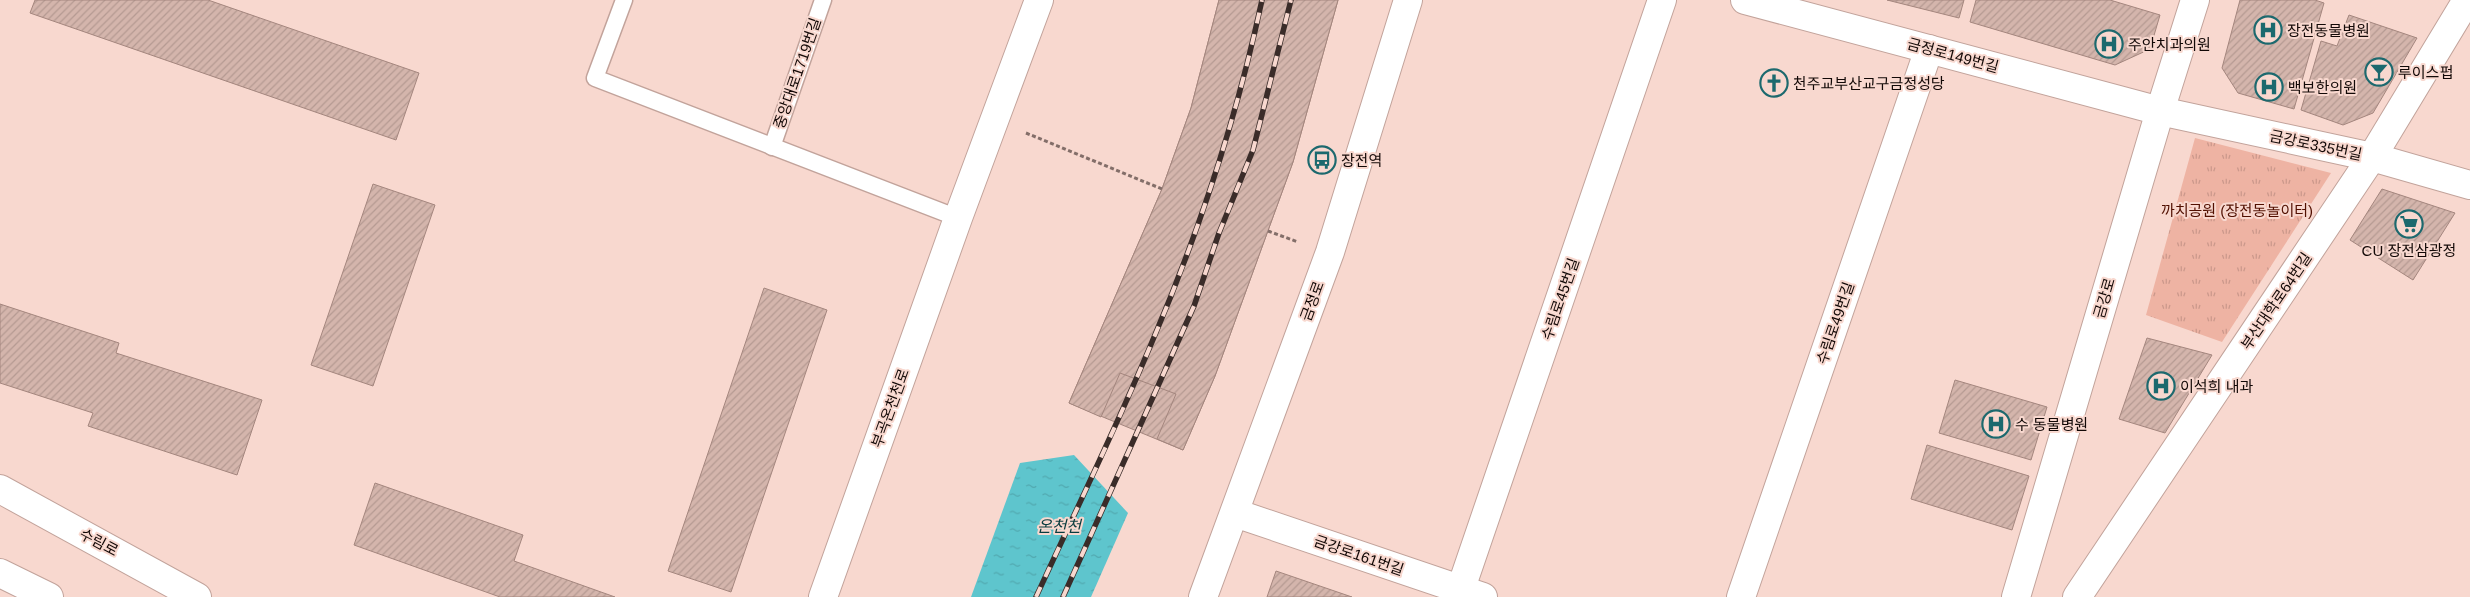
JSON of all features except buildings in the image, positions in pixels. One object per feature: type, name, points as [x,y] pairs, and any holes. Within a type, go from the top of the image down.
[{"type":"street","name":"부곡온천천로","points":[[823,597],[958,218],[1039,0]]},
{"type":"street","name":"금정로","points":[[1203,597],[1330,252],[1408,0]]},
{"type":"street","name":"수림로45번길","points":[[1467,595],[1662,0]]},
{"type":"street","name":"금강로","points":[[2016,597],[2160,110],[2195,0]]},
{"type":"street","name":"부산대학로64번길","points":[[2077,597],[2372,157],[2467,0]]},
{"type":"street","name":"금정로149번길","points":[[1756,1],[2160,110]]},
{"type":"street","name":"수림로49번길","points":[[1741,597],[1929,49]]},
{"type":"street","name":"금강로335번길","points":[[2160,110],[2372,157],[2470,185]]},
{"type":"street","name":"수림로","points":[[0,489],[197,597]]},
{"type":"street","name":"금강로161번길","points":[[1235,513],[1467,595]]},
{"type":"street","points":[[0,573],[49,597]]},
{"type":"lane","points":[[624,0],[595,78],[958,218]]},
{"type":"lane","name":"중앙대로1719번길","points":[[772,146],[823,0]]},
{"type":"path","points":[[1024,133],[1162,189]]},
{"type":"green space","name":"까치공원 (장전동놀이터)","points":[[2195,138],[2331,173],[2222,342],[2146,315]]},
{"type":"water","name":"온천천","points":[[1074,455],[1128,513],[1091,597],[971,597],[1020,463]]},
{"type":"railway","points":[[1036,597],[1124,406],[1186,259],[1229,131],[1262,0]]},
{"type":"railway","points":[[1063,597],[1194,306],[1219,233],[1253,150],[1291,0]]},
{"type":"place","name":"장전동물병원","points":[[2268,30]]},
{"type":"place","name":"주안치과의원","points":[[2109,44]]},
{"type":"place","name":"루이스펍","points":[[2379,72]]},
{"type":"place","name":"천주교부산교구금정성당","points":[[1774,83]]},
{"type":"place","name":"백보한의원","points":[[2269,87]]},
{"type":"place","name":"장전역","points":[[1322,160]]},
{"type":"place","name":"CU 장전삼광정","points":[[2409,224]]},
{"type":"place","name":"이석희 내과","points":[[2161,386]]},
{"type":"place","name":"수 동물병원","points":[[1996,424]]}]
